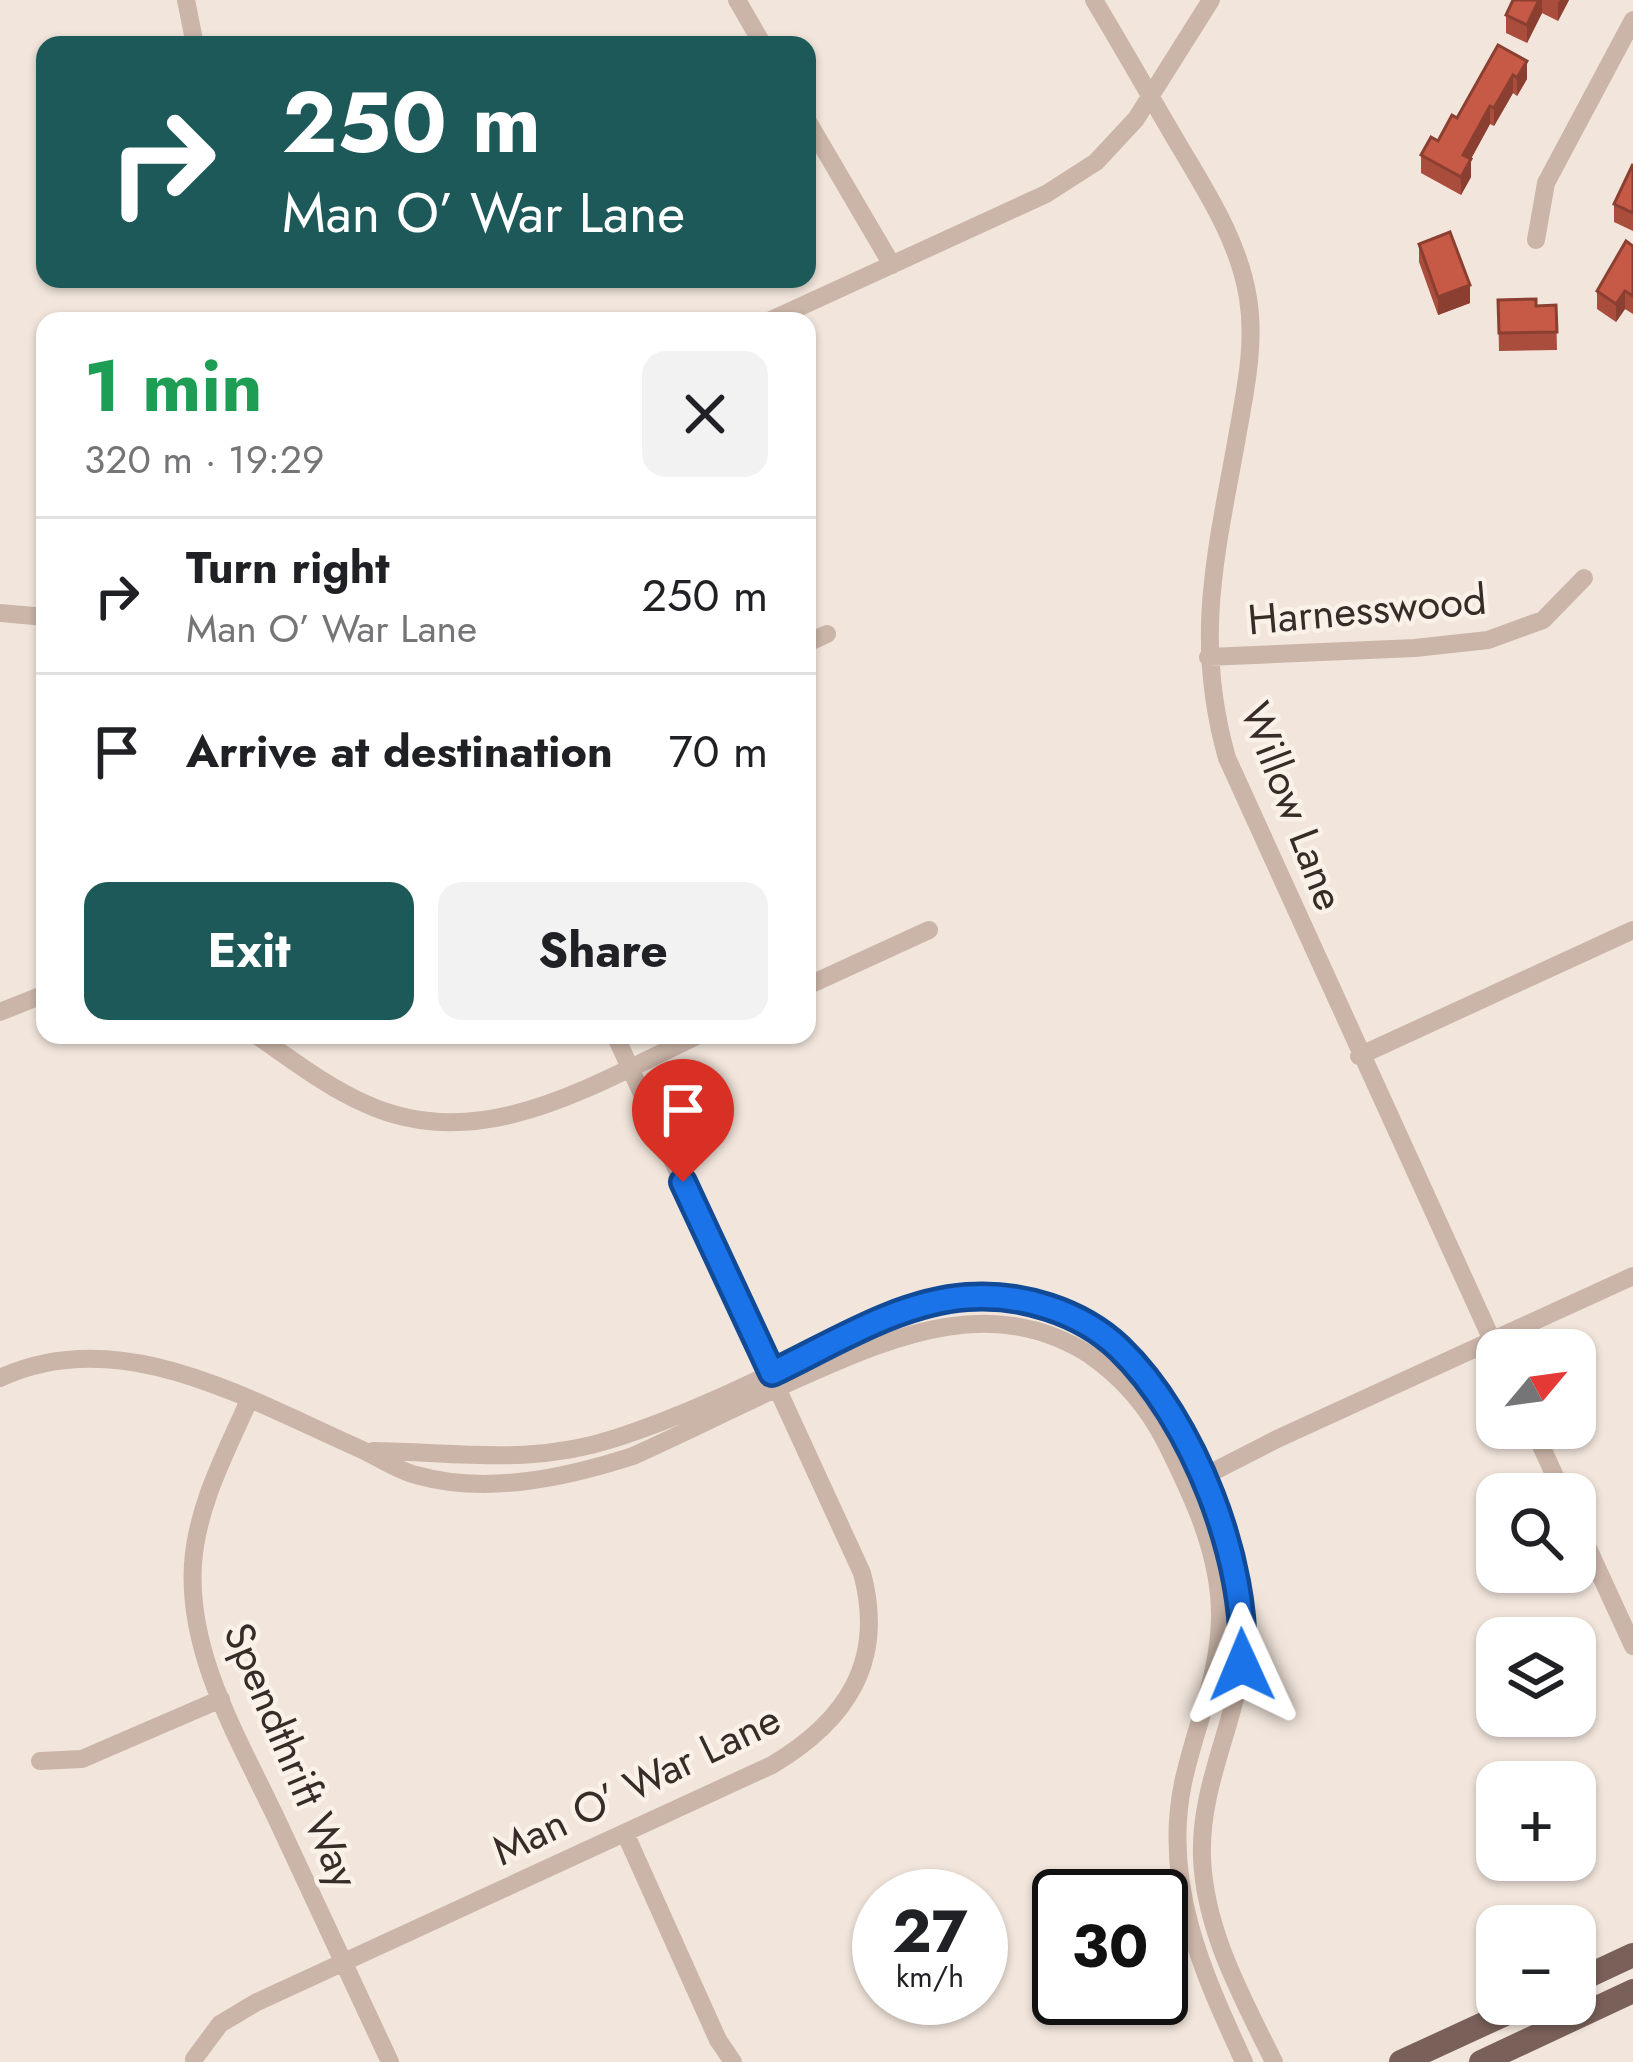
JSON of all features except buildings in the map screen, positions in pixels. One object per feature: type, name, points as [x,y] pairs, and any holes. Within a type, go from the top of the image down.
[{"type":"main road","points":[[1596,1972],[1633,1955]]},
{"type":"main road","points":[[1481,2062],[1633,1991]]},
{"type":"main road","points":[[1401,2062],[1481,2025]]},
{"type":"street","points":[[186,0],[193,36]]},
{"type":"street","points":[[737,0],[758,36]]},
{"type":"street","name":"Willow Lane","points":[[1094,0],[1233,244],[1249,301],[1246,388],[1210,588],[1208,657],[1227,758],[1487,1329]]},
{"type":"street","points":[[789,312],[1072,180],[1118,142],[1211,0]]},
{"type":"street","points":[[1536,240],[1546,183],[1633,20]]},
{"type":"street","points":[[816,135],[892,265]]},
{"type":"street","name":"Harnesswood","points":[[1208,657],[1489,640],[1544,620],[1584,578]]},
{"type":"street","points":[[0,613],[36,616]]},
{"type":"street","points":[[816,639],[827,634]]},
{"type":"street","points":[[816,982],[929,929]]},
{"type":"street","points":[[1360,1056],[1633,930]]},
{"type":"street","points":[[0,1012],[36,998]]},
{"type":"street","points":[[270,1044],[355,1099],[423,1122],[494,1121],[536,1109],[679,1044]]},
{"type":"street","name":"Man O’ War Lane","points":[[194,2059],[209,2034],[232,2016],[797,1750],[840,1712],[860,1673],[870,1616],[862,1573],[618,1044]]},
{"type":"street","points":[[1529,1329],[1633,1276]]},
{"type":"street","points":[[0,1378],[36,1366],[123,1361],[180,1372],[365,1451],[499,1458],[571,1450],[667,1420],[775,1380],[930,1303],[972,1296],[1029,1302],[1070,1316],[1118,1347],[1147,1379],[1176,1425],[1209,1544],[1220,1618],[1217,1661],[1183,1785],[1177,1857],[1188,1928],[1244,2062]]},
{"type":"street","points":[[1194,1482],[1476,1355]]},
{"type":"street","name":"Spendthrift Way","points":[[249,1400],[207,1495],[193,1565],[196,1622],[221,1699],[390,2062]]},
{"type":"street","points":[[1194,1482],[1236,1576],[1244,1636],[1237,1693],[1210,1774],[1203,1817],[1207,1902],[1214,1930],[1274,2062]]},
{"type":"street","points":[[1596,1566],[1633,1646]]},
{"type":"street","points":[[40,1761],[82,1759],[221,1699]]},
{"type":"street","points":[[625,1833],[718,2040],[733,2062]]},
{"type":"route","points":[[683,1182],[772,1373],[916,1306],[972,1296],[1043,1306],[1070,1316],[1118,1347],[1147,1379],[1176,1425],[1224,1535],[1243,1616],[1242,1665]]}]
